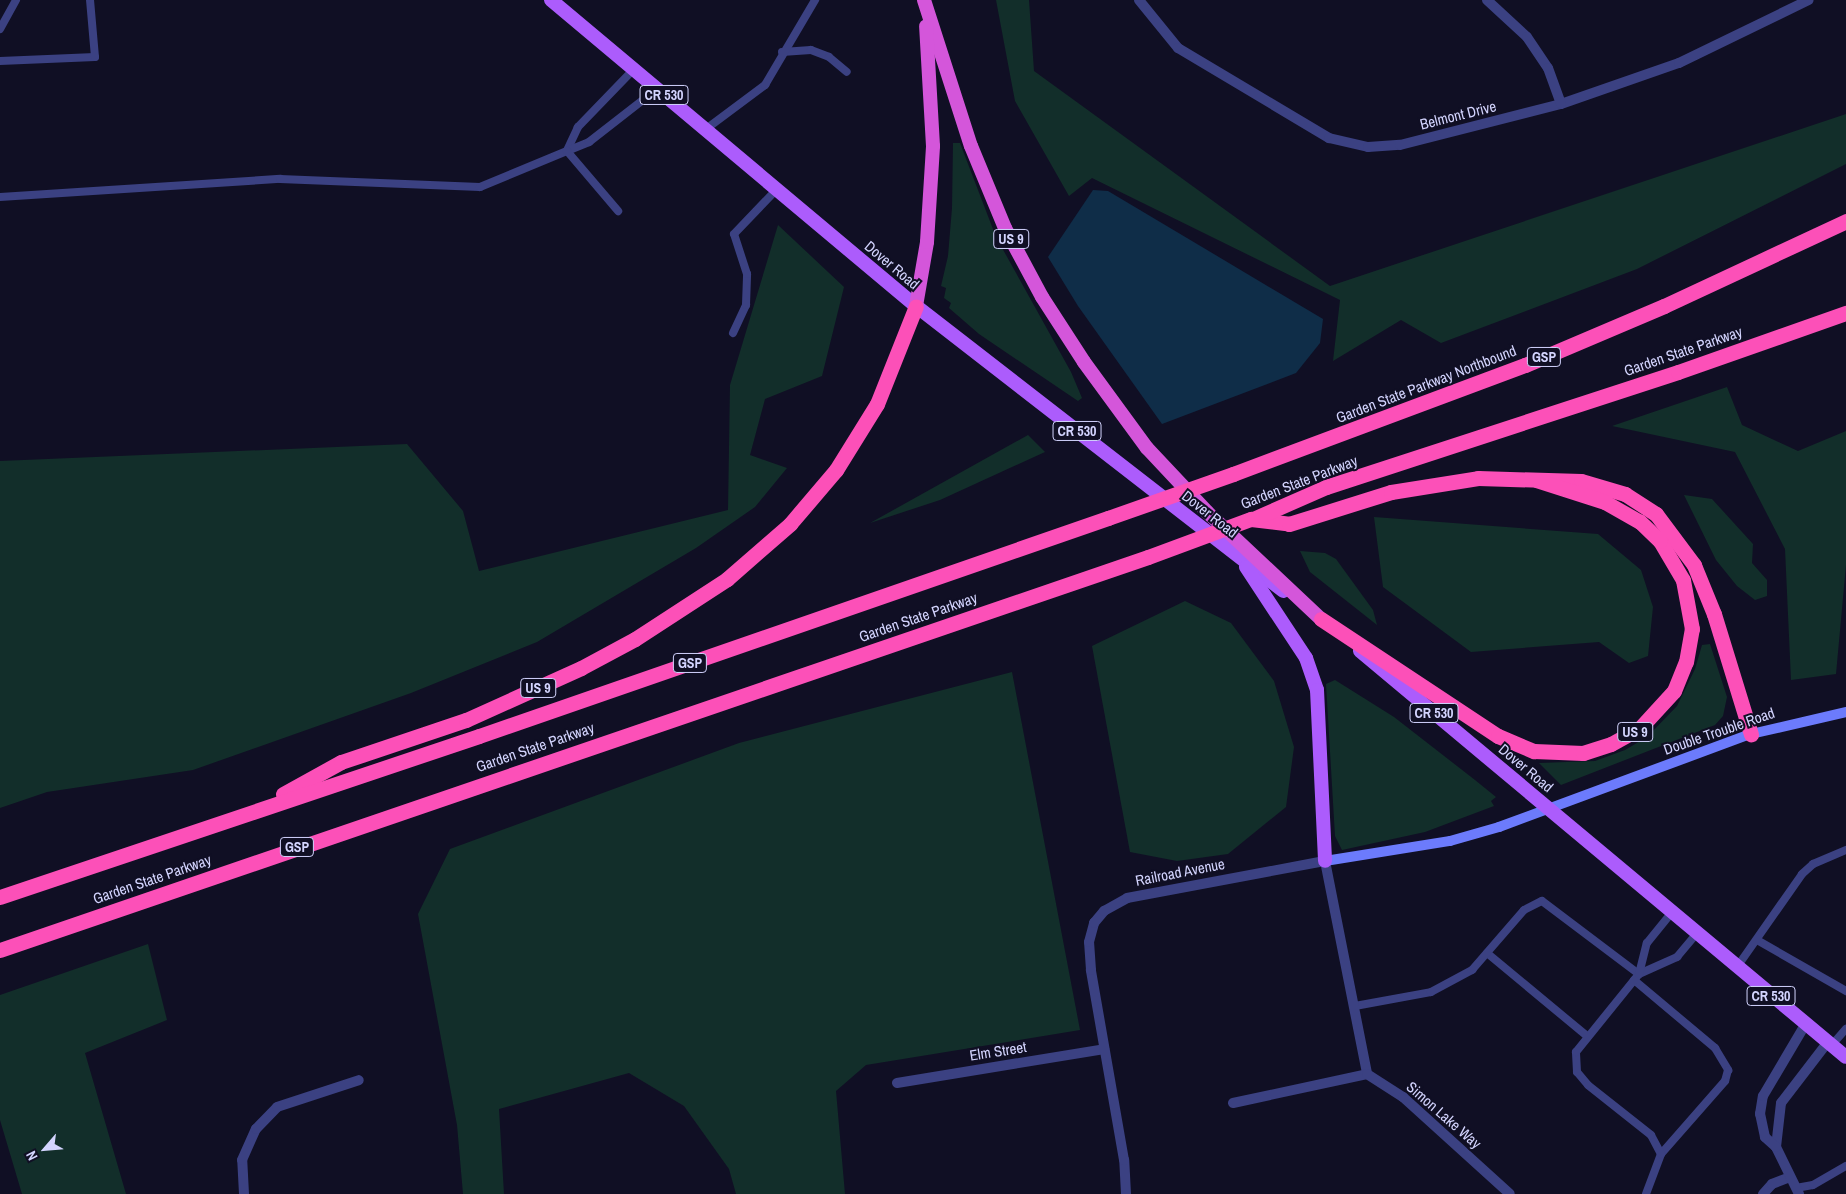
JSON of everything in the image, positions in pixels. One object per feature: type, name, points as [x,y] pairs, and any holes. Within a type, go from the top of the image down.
[{"type":"highway","name":"US 9","points":[[271,803],[318,772],[473,717],[581,668],[651,629],[727,579],[790,524],[836,470],[876,404],[916,306],[927,242],[933,146],[924,3]]},
{"type":"highway","name":"US 9","points":[[924,3],[971,146],[1005,228],[1042,297],[1079,354],[1147,448],[1207,512],[1321,619],[1498,736],[1534,751],[1583,753],[1611,744],[1640,728],[1674,691],[1686,662],[1692,629],[1683,580],[1660,541],[1640,522],[1605,502],[1536,480],[1502,477],[1434,483],[1383,494],[1288,524],[1251,519]]},
{"type":"highway","name":"Garden State Parkway Northbound","points":[[1233,474],[1525,365],[1664,306],[1846,221]]},
{"type":"highway","name":"Garden State Parkway","points":[[0,950],[1148,557],[1251,519],[1326,487],[1678,372],[1846,313]]},
{"type":"highway","name":"Garden State Parkway","points":[[0,897],[271,803],[479,736],[1233,474]]},
{"type":"highway","points":[[1536,480],[1581,481],[1610,489],[1646,506],[1668,526],[1686,550],[1708,597],[1751,734]]},
{"type":"main road","name":"Dover Road","points":[[551,0],[916,306],[1321,619],[1805,1025],[1846,1057]]},
{"type":"main road","points":[[1238,556],[1306,658],[1317,690],[1325,861]]},
{"type":"main road","name":"Double Trouble Road","points":[[1548,808],[1751,734],[1846,712]]},
{"type":"main road","name":"Railroad Avenue","points":[[1325,861],[1450,841],[1548,808]]},
{"type":"street","name":"Belmont Drive","points":[[1139,0],[1178,48],[1330,138],[1349,144],[1400,145],[1561,104],[1679,63],[1802,2]]},
{"type":"street","points":[[1487,0],[1527,37],[1548,68],[1561,104]]},
{"type":"street","points":[[1232,1104],[1367,1074],[1325,861]]},
{"type":"street","name":"Railroad Avenue","points":[[1126,1194],[1125,1169],[1104,1049],[1089,942],[1094,923],[1104,911],[1127,898],[1155,891],[1325,861]]},
{"type":"street","points":[[1797,1192],[1776,1146],[1765,1136],[1760,1114],[1764,1096],[1805,1025]]},
{"type":"street","points":[[1776,1146],[1780,1104],[1829,1045]]},
{"type":"street","name":"Elm Street","points":[[897,1083],[1104,1049]]},
{"type":"street","name":"Simon Lake Way","points":[[1367,1074],[1404,1098],[1510,1194]]},
{"type":"street","points":[[244,1194],[242,1160],[256,1129],[277,1106],[359,1080]]},
{"type":"street","points":[[1766,1194],[1772,1184],[1790,1176]]},
{"type":"lane","points":[[0,29],[16,0]]},
{"type":"lane","points":[[0,61],[95,56],[90,0]]},
{"type":"lane","points":[[706,129],[765,85],[782,52],[815,0]]},
{"type":"lane","points":[[782,52],[811,50],[829,57],[847,72]]},
{"type":"lane","points":[[567,150],[578,127],[634,69]]},
{"type":"lane","points":[[0,197],[280,179],[480,187],[589,142],[658,89]]},
{"type":"lane","points":[[567,150],[618,211]]},
{"type":"lane","points":[[733,333],[746,305],[747,274],[734,234],[777,190]]},
{"type":"lane","points":[[1737,967],[1802,874],[1813,864],[1846,850]]},
{"type":"lane","points":[[1355,1006],[1431,992],[1472,970],[1524,910],[1542,901],[1636,977],[1715,1048],[1728,1070],[1725,1081],[1661,1154],[1646,1194]]},
{"type":"lane","points":[[1661,1154],[1651,1135],[1588,1085],[1577,1072],[1576,1052],[1636,977],[1646,943],[1671,913]]},
{"type":"lane","points":[[1636,977],[1677,957],[1697,933]]},
{"type":"lane","points":[[1757,940],[1846,991]]},
{"type":"lane","points":[[1487,953],[1588,1037]]},
{"type":"lane","points":[[1829,1045],[1846,1029]]},
{"type":"lane","points":[[1797,1192],[1846,1166]]},
{"type":"green space","points":[[996,0],[1029,0],[1034,71],[1330,286],[1846,114],[1846,164],[1637,269],[1441,343],[1401,320],[1333,361],[1340,300],[1092,178],[1069,196],[1015,101]]},
{"type":"green space","points":[[953,143],[960,143],[996,237],[1071,372],[1082,398],[1078,401],[979,334],[949,308],[951,303],[944,298],[946,288],[941,286],[948,256],[952,208]]},
{"type":"green space","points":[[778,225],[844,287],[822,376],[765,399],[750,455],[787,468],[755,507],[696,548],[537,642],[411,693],[193,770],[47,792],[0,808],[0,461],[407,444],[463,511],[479,571],[728,510],[730,385]]},
{"type":"green space","points":[[1727,387],[1742,425],[1798,451],[1846,431],[1846,565],[1836,674],[1791,680],[1785,549],[1735,452],[1612,426]]},
{"type":"green space","points":[[1028,435],[1045,452],[940,500],[870,523]]},
{"type":"green space","points":[[1684,495],[1712,499],[1753,544],[1752,563],[1767,580],[1767,596],[1755,600],[1737,586],[1716,560]]},
{"type":"green space","points":[[1374,517],[1598,534],[1641,570],[1653,607],[1648,656],[1629,663],[1599,642],[1471,652],[1383,587]]},
{"type":"green space","points":[[1300,551],[1325,553],[1336,559],[1373,610],[1377,625],[1310,572]]},
{"type":"green space","points":[[1185,601],[1231,623],[1274,681],[1294,747],[1286,807],[1228,854],[1177,861],[1130,852],[1092,646]]},
{"type":"green space","points":[[1710,644],[1727,697],[1723,716],[1715,725],[1561,785],[1539,763],[1595,761],[1625,750],[1647,737],[1677,706],[1695,669],[1702,645]]},
{"type":"green space","points":[[1012,672],[1080,1030],[866,1065],[836,1091],[845,1194],[736,1194],[729,1169],[684,1106],[629,1073],[499,1109],[504,1194],[463,1194],[457,1125],[418,914],[450,849],[739,743]]},
{"type":"green space","points":[[1335,680],[1394,717],[1475,780],[1496,797],[1491,801],[1494,806],[1425,832],[1342,850],[1335,836],[1326,684]]},
{"type":"green space","points":[[148,944],[167,1020],[85,1053],[126,1194],[22,1194],[0,1120],[0,995]]},
{"type":"water","points":[[1093,190],[1108,191],[1323,319],[1320,343],[1296,373],[1162,424],[1078,306],[1048,257]]}]
